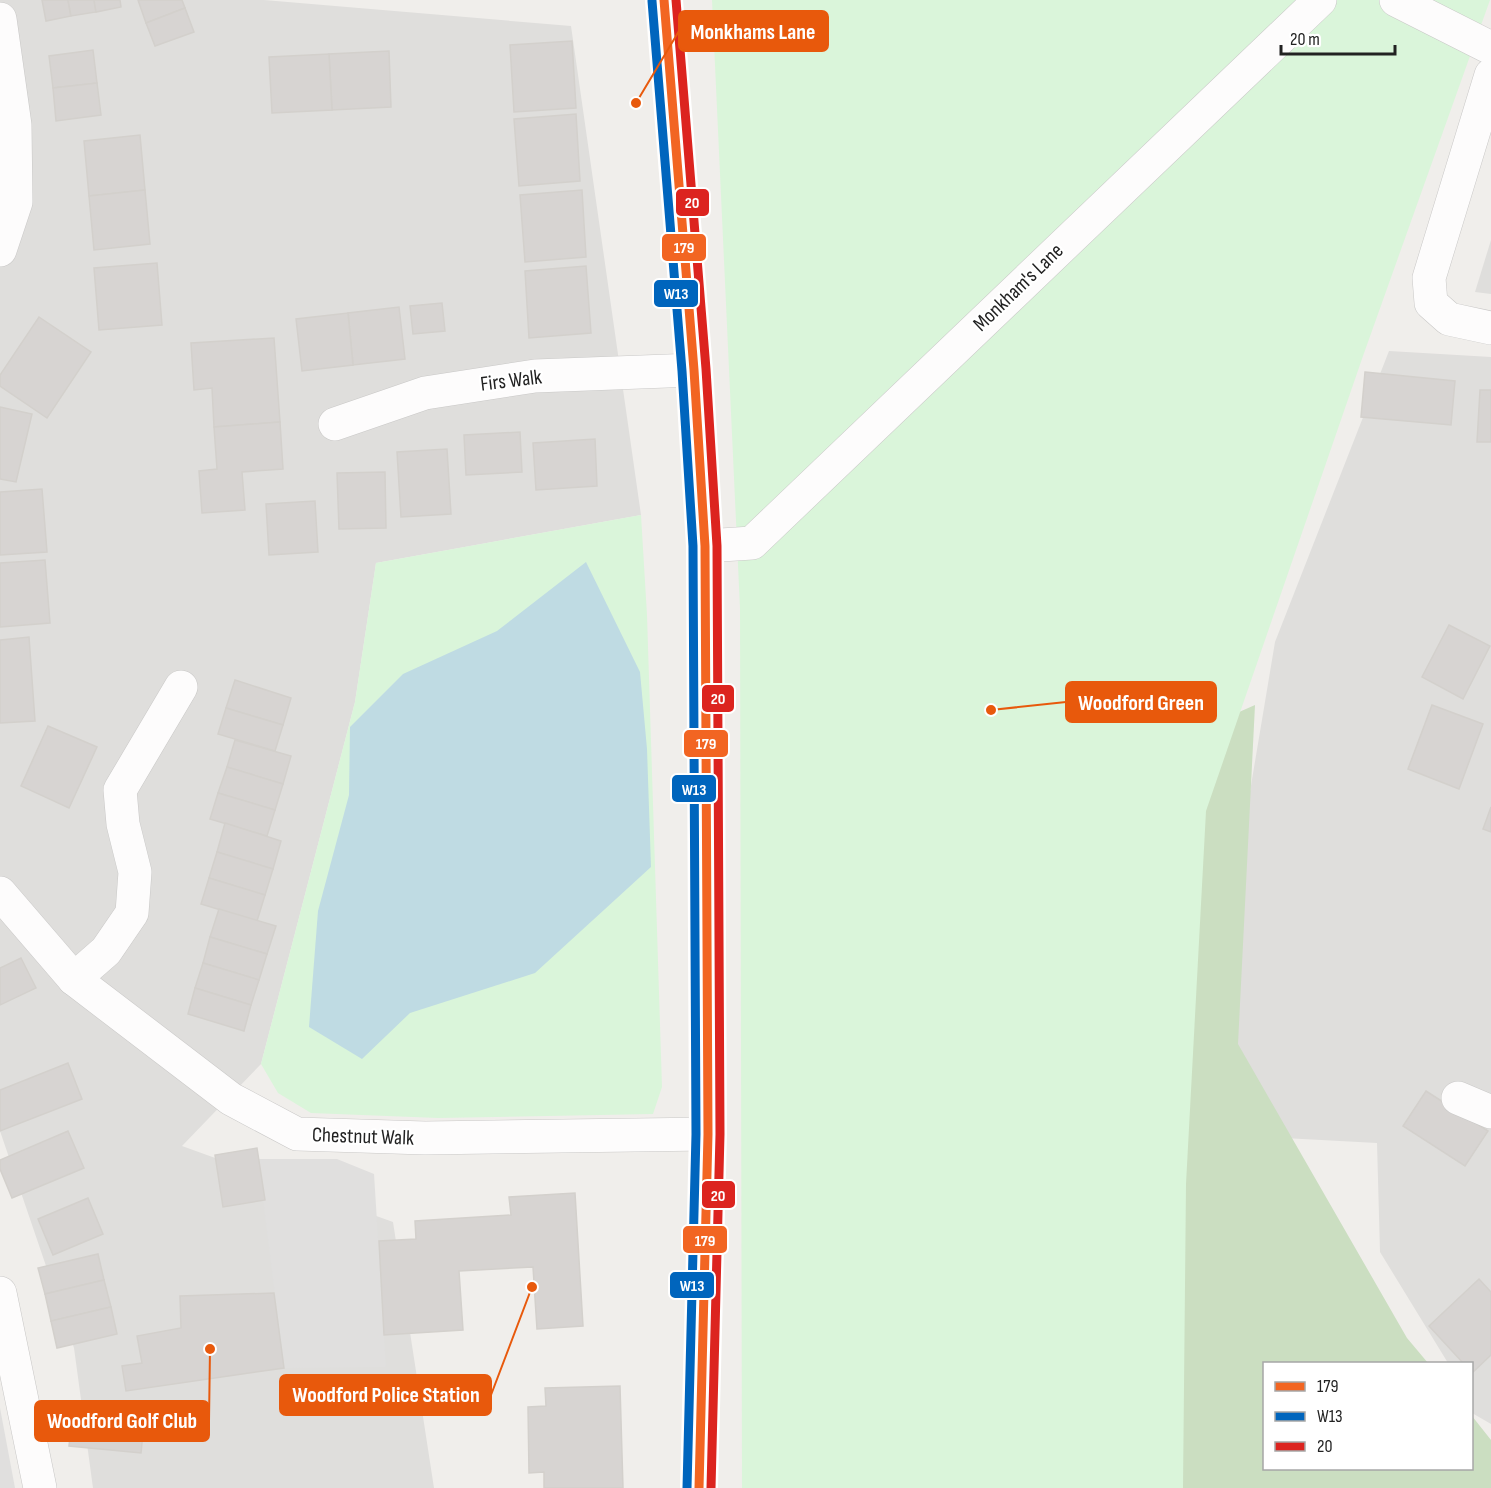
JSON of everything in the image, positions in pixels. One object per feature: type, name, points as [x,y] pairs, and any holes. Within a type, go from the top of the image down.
[{"type":"main road","points":[[664,0],[694,370],[705,546],[708,1134],[699,1488]]},
{"type":"street","name":"Monkham's Lane","points":[[705,546],[752,543],[1320,0]]},
{"type":"street","points":[[1396,0],[1491,48]]},
{"type":"street","points":[[0,19],[15,125],[16,202],[0,250]]},
{"type":"street","points":[[1491,75],[1429,278],[1431,303],[1449,319],[1491,328]]},
{"type":"street","name":"Firs Walk","points":[[335,424],[425,393],[535,376],[694,370]]},
{"type":"street","points":[[74,979],[106,951],[132,914],[135,872],[123,824],[120,790],[181,687]]},
{"type":"street","name":"Chestnut Walk","points":[[0,893],[74,979],[231,1100],[297,1134],[425,1138],[708,1134]]},
{"type":"street","points":[[1458,1098],[1491,1112]]},
{"type":"street","points":[[0,1293],[40,1488]]},
{"type":"shaded area","points":[[0,0],[264,0],[571,26],[641,515],[376,563],[355,702],[261,1064],[182,1146],[393,1222],[434,1488],[93,1488],[74,1348],[0,1131]]},
{"type":"shaded area","points":[[1491,240],[1491,294],[1475,292]]},
{"type":"shaded area","points":[[1389,351],[1491,357],[1491,1424],[1473,1414],[1473,1362],[1447,1362],[1380,1252],[1377,1143],[1209,1134],[1228,923],[1275,642]]},
{"type":"shaded area","points":[[258,1159],[337,1159],[374,1174],[386,1367],[284,1368]]},
{"type":"shaded area","points":[[0,1408],[15,1488],[0,1488]]},
{"type":"green space","points":[[712,0],[1490,0],[1363,356],[1206,811],[1186,1184],[1183,1488],[742,1488],[740,608]]},
{"type":"green space","points":[[641,515],[647,615],[662,1087],[653,1114],[438,1118],[311,1113],[278,1093],[261,1064],[355,702],[376,563]]},
{"type":"green space","points":[[1255,705],[1238,1044],[1407,1338],[1427,1362],[1263,1362],[1263,1470],[1473,1470],[1473,1417],[1491,1440],[1491,1488],[1105,1488],[1196,731]]},
{"type":"water","points":[[586,562],[640,672],[647,749],[651,867],[535,973],[410,1013],[362,1059],[309,1027],[318,911],[349,795],[350,727],[403,674],[497,631]]},
{"type":"building","points":[[42,0],[68,0],[71,16],[46,21]]},
{"type":"building","points":[[68,0],[94,0],[96,12],[71,16]]},
{"type":"building","points":[[94,0],[120,0],[121,7],[96,12]]},
{"type":"building","points":[[138,0],[182,0],[185,8],[146,23]]},
{"type":"building","points":[[185,8],[194,32],[155,46],[146,23]]},
{"type":"building","points":[[572,41],[576,108],[514,112],[510,45]]},
{"type":"building","points":[[93,50],[97,83],[53,88],[49,56]]},
{"type":"building","points":[[389,51],[391,107],[332,110],[329,54]]},
{"type":"building","points":[[329,54],[332,110],[272,113],[269,57]]},
{"type":"building","points":[[97,83],[101,115],[56,121],[53,88]]},
{"type":"building","points":[[576,114],[580,181],[519,186],[514,119]]},
{"type":"building","points":[[140,135],[145,190],[89,196],[84,141]]},
{"type":"building","points":[[145,190],[150,244],[94,250],[89,196]]},
{"type":"building","points":[[582,190],[586,257],[525,262],[520,195]]},
{"type":"building","points":[[157,263],[162,325],[99,330],[94,268]]},
{"type":"building","points":[[586,266],[591,333],[529,338],[525,271]]},
{"type":"building","points":[[442,303],[445,331],[413,334],[410,306]]},
{"type":"building","points":[[399,307],[405,359],[353,365],[348,313]]},
{"type":"building","points":[[348,313],[353,365],[302,371],[296,319]]},
{"type":"building","points":[[39,317],[91,352],[47,418],[0,386],[0,375]]},
{"type":"building","points":[[274,338],[280,422],[214,427],[212,388],[194,390],[191,343]]},
{"type":"building","points":[[1365,372],[1455,381],[1451,425],[1361,417]]},
{"type":"building","points":[[1480,390],[1491,390],[1491,442],[1477,442]]},
{"type":"building","points":[[0,407],[32,414],[16,482],[0,479]]},
{"type":"building","points":[[280,422],[283,469],[242,472],[245,510],[202,513],[199,471],[217,469],[214,427]]},
{"type":"building","points":[[520,432],[522,472],[466,475],[464,435]]},
{"type":"building","points":[[595,439],[597,486],[536,490],[533,443]]},
{"type":"building","points":[[447,449],[451,514],[401,517],[397,452]]},
{"type":"building","points":[[385,472],[386,528],[339,529],[337,473]]},
{"type":"building","points":[[42,489],[47,552],[0,555],[0,492]]},
{"type":"building","points":[[315,501],[318,552],[269,555],[266,504]]},
{"type":"building","points":[[45,560],[50,623],[0,627],[0,563]]},
{"type":"building","points":[[1449,625],[1490,646],[1463,699],[1422,677]]},
{"type":"building","points":[[29,637],[35,721],[0,723],[0,640]]},
{"type":"building","points":[[235,680],[291,698],[283,725],[226,708]]},
{"type":"building","points":[[1432,705],[1483,724],[1459,789],[1408,769]]},
{"type":"building","points":[[226,708],[283,725],[275,751],[218,734]]},
{"type":"building","points":[[48,726],[97,747],[69,808],[21,786]]},
{"type":"building","points":[[235,740],[291,756],[283,784],[227,767]]},
{"type":"building","points":[[227,767],[283,784],[275,810],[218,793]]},
{"type":"building","points":[[218,793],[275,810],[267,836],[210,819]]},
{"type":"building","points":[[1491,807],[1491,832],[1483,829]]},
{"type":"building","points":[[225,823],[281,841],[273,869],[217,852]]},
{"type":"building","points":[[217,852],[273,869],[265,895],[209,878]]},
{"type":"building","points":[[209,878],[265,895],[257,921],[201,904]]},
{"type":"building","points":[[219,909],[276,926],[267,954],[210,937]]},
{"type":"building","points":[[210,937],[267,954],[259,980],[203,963]]},
{"type":"building","points":[[21,958],[36,988],[0,1005],[0,968]]},
{"type":"building","points":[[203,963],[259,980],[251,1005],[195,988]]},
{"type":"building","points":[[195,988],[251,1005],[244,1031],[188,1014]]},
{"type":"building","points":[[68,1063],[82,1099],[0,1131],[0,1090]]},
{"type":"building","points":[[1426,1091],[1488,1131],[1465,1166],[1403,1126]]},
{"type":"building","points":[[68,1131],[84,1168],[12,1198],[0,1169],[0,1160]]},
{"type":"building","points":[[257,1148],[265,1200],[223,1207],[215,1155]]},
{"type":"building","points":[[575,1193],[583,1326],[537,1329],[533,1267],[459,1271],[463,1330],[384,1335],[379,1241],[416,1239],[415,1221],[511,1215],[509,1197]]},
{"type":"building","points":[[88,1198],[103,1234],[53,1255],[38,1219]]},
{"type":"building","points":[[98,1254],[104,1280],[45,1294],[38,1268]]},
{"type":"building","points":[[1479,1279],[1491,1292],[1491,1355],[1473,1372],[1473,1362],[1462,1362],[1429,1326]]},
{"type":"building","points":[[104,1280],[111,1307],[51,1321],[45,1294]]},
{"type":"building","points":[[274,1293],[284,1368],[126,1391],[122,1366],[142,1363],[137,1336],[181,1328],[180,1296]]},
{"type":"building","points":[[111,1307],[117,1334],[57,1348],[51,1321]]},
{"type":"building","points":[[620,1386],[623,1488],[544,1488],[544,1472],[529,1473],[528,1407],[546,1406],[545,1388]]},
{"type":"building","points":[[72,1416],[144,1423],[141,1453],[69,1446]]},
{"type":"transit line","name":"179","points":[[664,0],[694,370],[705,546],[708,1134],[699,1488]]},
{"type":"transit line","name":"20","points":[[676,0],[706,369],[717,546],[720,1134],[711,1488]]},
{"type":"transit line","name":"W13","points":[[652,1],[682,371],[693,546],[696,1134],[687,1488]]},
{"type":"place","name":"Monkhams Lane","points":[[636,103]]},
{"type":"place","name":"Woodford Green","points":[[991,710]]},
{"type":"place","name":"Woodford Police Station","points":[[532,1287]]},
{"type":"place","name":"Woodford Golf Club","points":[[210,1349]]}]
